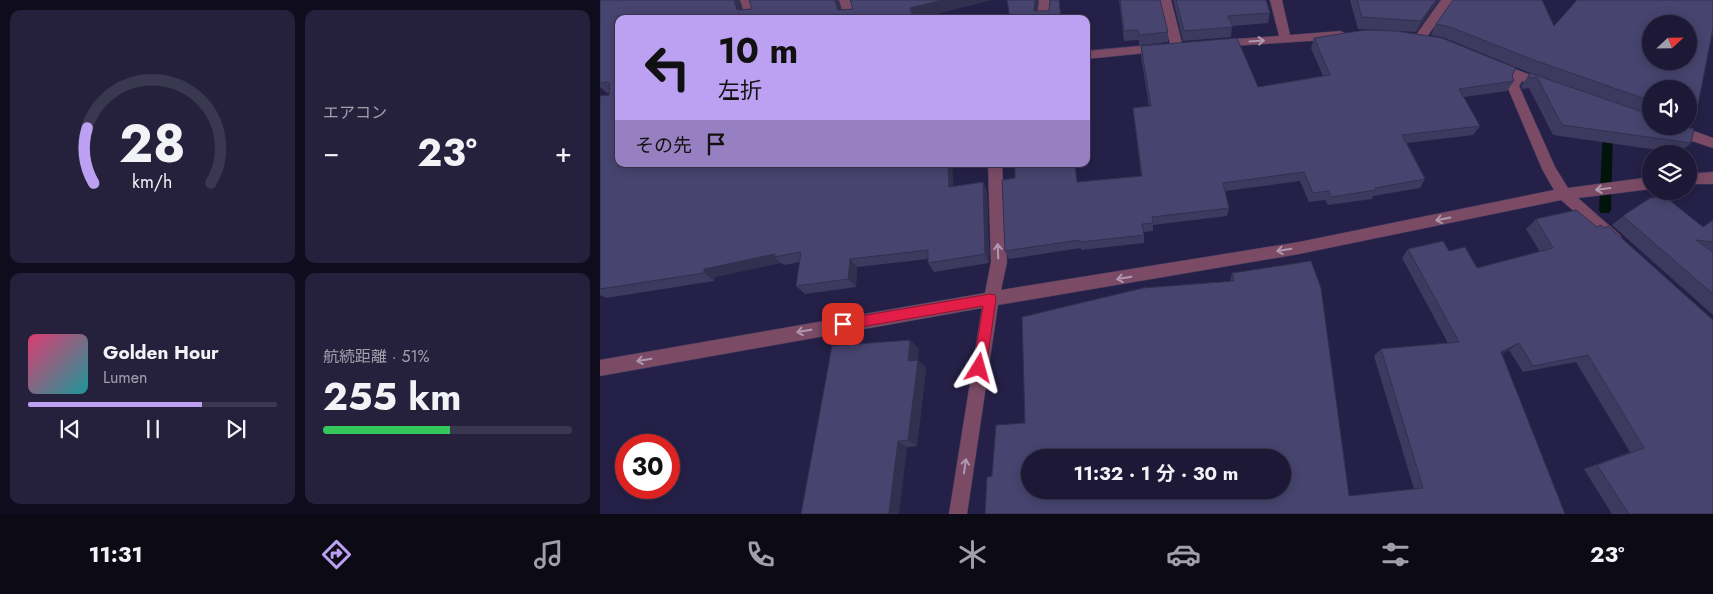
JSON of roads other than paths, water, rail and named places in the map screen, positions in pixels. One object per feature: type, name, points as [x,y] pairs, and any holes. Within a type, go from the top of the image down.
[{"type":"street","points":[[746,0],[751,15]]},
{"type":"street","points":[[845,0],[850,15]]},
{"type":"street","points":[[1043,15],[1045,0]]},
{"type":"street","points":[[1090,55],[1181,46],[1165,0]]},
{"type":"street","points":[[1276,0],[1285,38]]},
{"type":"street","points":[[1433,41],[1415,37],[1447,0]]},
{"type":"street","points":[[1206,45],[1358,34]]},
{"type":"street","points":[[1484,61],[1556,89]]},
{"type":"street","points":[[1519,76],[1513,86],[1549,169],[1564,194],[1626,249]]},
{"type":"street","points":[[1690,135],[1713,143]]},
{"type":"street","points":[[958,514],[990,299],[999,262],[995,167]]},
{"type":"street","points":[[1697,179],[1713,178]]},
{"type":"street","points":[[600,368],[990,299],[1299,248],[1564,194],[1642,184]]},
{"type":"waterway","points":[[1605,210],[1608,128]]}]
